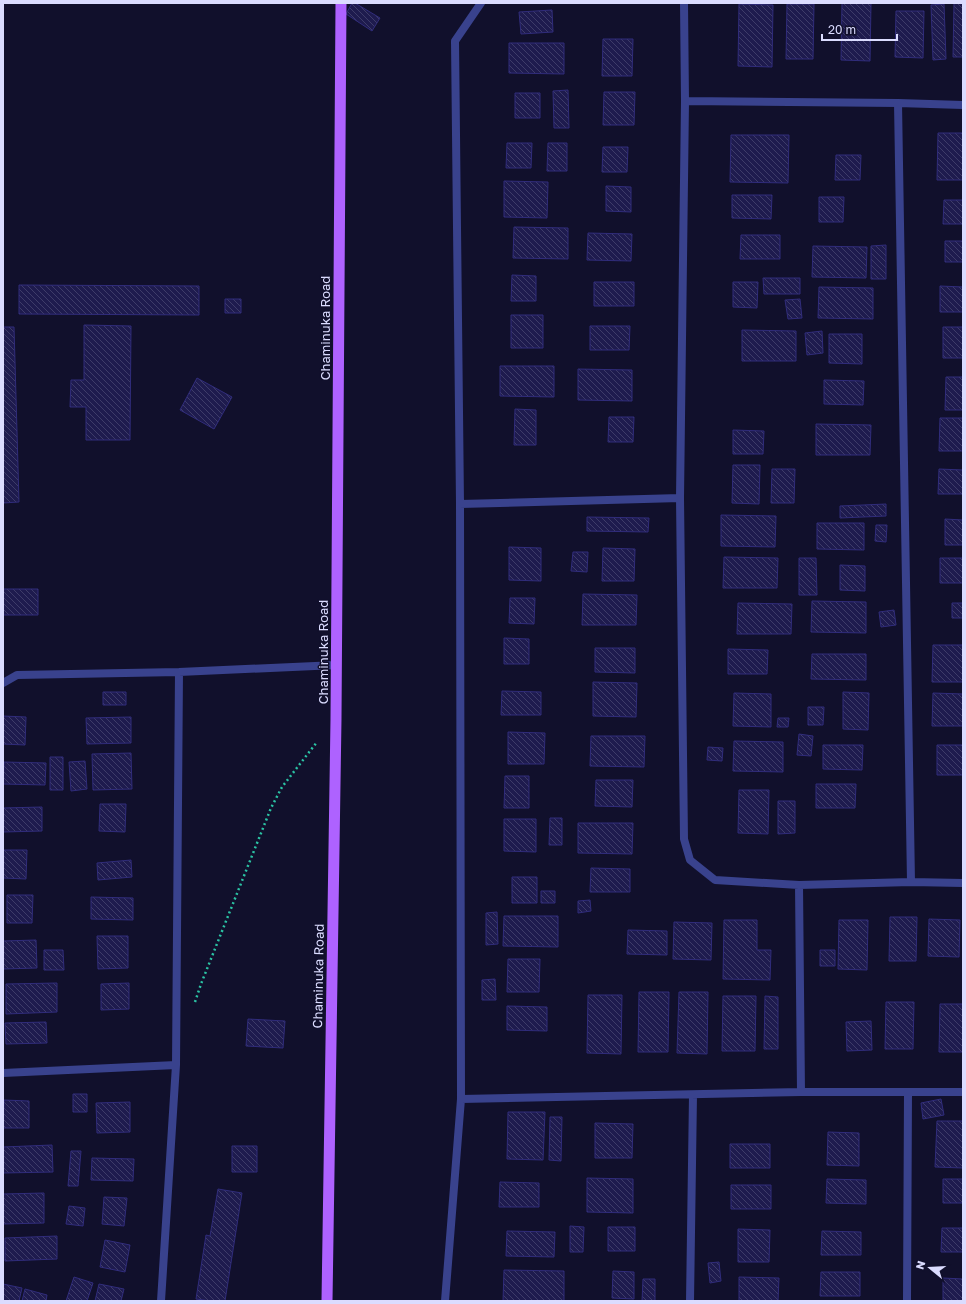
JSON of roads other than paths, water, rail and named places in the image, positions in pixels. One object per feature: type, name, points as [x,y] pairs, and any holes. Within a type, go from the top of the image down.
[{"type":"main road","name":"Chaminuka Road","points":[[327,1301],[337,664],[341,3]]},
{"type":"street","points":[[445,1301],[461,1100],[460,504],[455,41],[481,3]]},
{"type":"street","points":[[684,3],[685,101],[680,498],[684,839],[690,860],[715,880],[799,885],[911,882],[963,883]]},
{"type":"street","points":[[685,101],[963,105]]},
{"type":"street","points":[[898,103],[911,882]]},
{"type":"street","points":[[460,504],[680,498]]},
{"type":"street","points":[[3,683],[17,675],[179,672],[337,664]]},
{"type":"street","points":[[161,1301],[176,1065],[179,672]]},
{"type":"street","points":[[799,885],[801,1092]]},
{"type":"street","points":[[3,1073],[176,1065]]},
{"type":"street","points":[[461,1100],[801,1092],[963,1092]]},
{"type":"street","points":[[907,1301],[908,1092]]},
{"type":"street","points":[[690,1301],[693,1095]]}]
